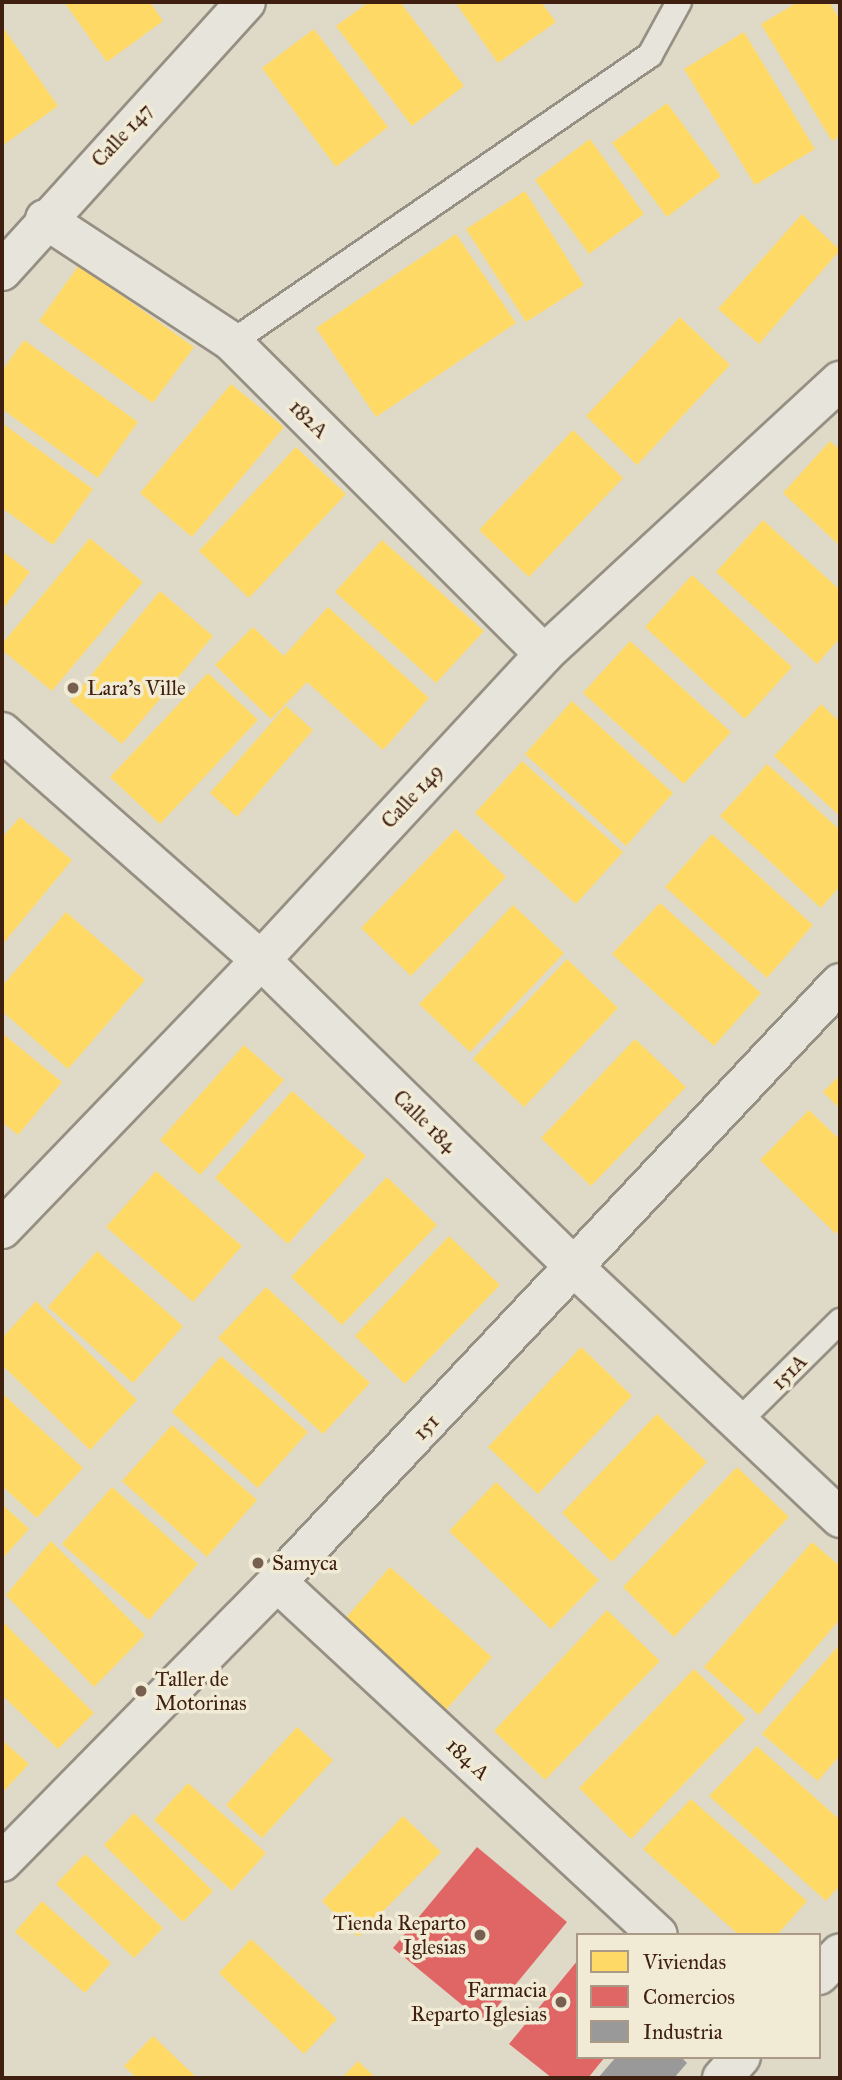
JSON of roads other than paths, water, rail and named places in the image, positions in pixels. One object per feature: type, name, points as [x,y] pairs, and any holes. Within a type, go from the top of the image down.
[{"type":"street","name":"Calle 147","points":[[2,271],[45,219],[246,2]]},
{"type":"street","name":"182А","points":[[45,219],[232,342],[544,654]]},
{"type":"street","name":"Calle 149","points":[[2,1229],[261,960],[544,654],[840,381]]},
{"type":"street","name":"Calle 184","points":[[2,732],[261,960],[576,1269],[840,1518]]},
{"type":"street","name":"151","points":[[2,1862],[277,1583],[576,1269],[840,983]]},
{"type":"street","name":"184 A","points":[[277,1583],[656,1933]]},
{"type":"street","points":[[821,1973],[840,1953]]},
{"type":"street","points":[[722,2078],[739,2059]]},
{"type":"lane","points":[[232,342],[650,55],[679,2]]},
{"type":"lane","name":"151A","points":[[738,1422],[840,1321]]},
{"type":"place","name":"Lara's Ville","points":[[73,688]]},
{"type":"place","name":"Samyca","points":[[258,1563]]},
{"type":"place","name":"Taller de Motorinas","points":[[141,1691]]},
{"type":"place","name":"Tienda Reparto Iglesias","points":[[480,1935]]},
{"type":"place","name":"Farmacia Reparto Iglesias","points":[[561,2002]]}]
